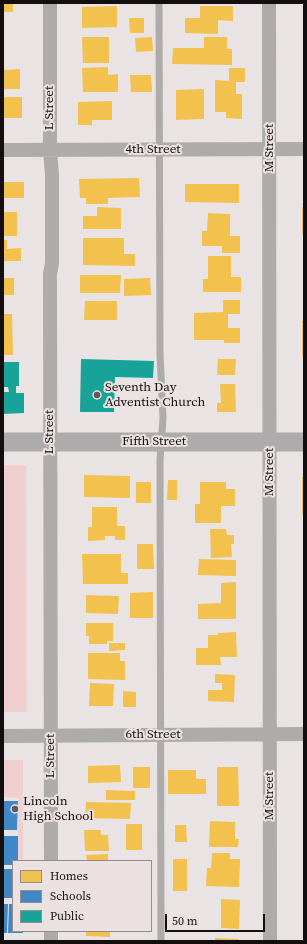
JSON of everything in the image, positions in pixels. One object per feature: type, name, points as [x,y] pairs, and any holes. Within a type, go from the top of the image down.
[{"type":"street","name":"L Street","points":[[50,3],[50,150],[52,175],[52,263],[50,274],[51,860]]},
{"type":"street","name":"M Street","points":[[269,3],[270,941]]},
{"type":"street","name":"4th Street","points":[[3,150],[304,149]]},
{"type":"street","name":"Fifth Street","points":[[3,442],[304,442]]},
{"type":"street","name":"6th Street","points":[[3,736],[304,734]]},
{"type":"lane","points":[[159,3],[160,354],[163,418],[161,442],[161,941]]},
{"type":"shaded area","points":[[3,465],[26,465],[27,712],[3,712]]},
{"type":"shaded area","points":[[3,760],[23,760],[23,860],[18,860],[19,798],[3,797]]},
{"type":"building: Homes","points":[[3,3],[13,3],[13,12],[3,12]]},
{"type":"building: Homes","points":[[117,6],[117,27],[82,28],[82,7]]},
{"type":"building: Homes","points":[[200,6],[233,6],[233,21],[218,20],[218,34],[185,33],[185,18],[200,18]]},
{"type":"building: Homes","points":[[129,18],[144,18],[144,33],[130,33]]},
{"type":"building: Homes","points":[[82,37],[109,37],[109,63],[83,63]]},
{"type":"building: Homes","points":[[152,37],[153,51],[136,52],[135,38]]},
{"type":"building: Homes","points":[[204,37],[227,37],[227,49],[232,49],[232,65],[172,64],[173,48],[204,48]]},
{"type":"building: Homes","points":[[108,67],[108,75],[118,74],[118,92],[83,92],[82,68]]},
{"type":"building: Homes","points":[[229,68],[245,68],[245,82],[236,82],[236,94],[242,94],[242,119],[226,118],[226,112],[215,112],[215,80],[229,81]]},
{"type":"building: Homes","points":[[20,69],[20,89],[3,89],[3,70]]},
{"type":"building: Homes","points":[[130,75],[151,75],[152,92],[131,92]]},
{"type":"building: Homes","points":[[204,89],[204,119],[176,120],[176,90]]},
{"type":"building: Homes","points":[[3,97],[22,97],[22,118],[3,118]]},
{"type":"building: Homes","points":[[112,101],[112,120],[92,120],[92,125],[78,125],[78,102]]},
{"type":"building: Homes","points":[[139,178],[140,197],[108,198],[108,204],[86,204],[86,198],[80,198],[79,179]]},
{"type":"building: Homes","points":[[3,182],[24,182],[24,198],[3,198]]},
{"type":"building: Homes","points":[[185,184],[239,184],[239,203],[185,202]]},
{"type":"building: Homes","points":[[97,207],[121,208],[121,229],[83,229],[83,216],[97,216]]},
{"type":"building: Homes","points":[[302,207],[304,207],[304,234],[302,234]]},
{"type":"building: Homes","points":[[3,212],[17,212],[17,236],[3,236]]},
{"type":"building: Homes","points":[[208,213],[230,214],[230,236],[240,236],[240,253],[222,253],[222,246],[202,246],[202,231],[207,231]]},
{"type":"building: Homes","points":[[83,238],[124,238],[124,254],[135,254],[135,266],[83,265]]},
{"type":"building: Homes","points":[[3,240],[7,240],[7,249],[21,248],[21,261],[3,261]]},
{"type":"building: Homes","points":[[208,256],[231,256],[231,277],[241,277],[241,292],[203,292],[203,279],[208,279]]},
{"type":"building: Homes","points":[[80,275],[121,275],[120,293],[80,293]]},
{"type":"building: Homes","points":[[3,278],[14,278],[14,295],[3,295]]},
{"type":"building: Homes","points":[[150,278],[151,295],[124,296],[124,279]]},
{"type":"building: Homes","points":[[223,300],[240,300],[240,314],[228,314],[228,328],[240,328],[240,343],[224,343],[224,340],[194,340],[194,313],[223,312]]},
{"type":"building: Homes","points":[[85,301],[117,301],[117,320],[84,320]]},
{"type":"building: Homes","points":[[3,314],[12,314],[13,355],[3,355]]},
{"type":"building: Homes","points":[[302,321],[304,321],[304,356],[302,356]]},
{"type":"building: Homes","points":[[218,359],[236,359],[235,375],[217,375]]},
{"type":"building: Homes","points":[[220,384],[235,384],[236,412],[217,412],[217,403],[221,403]]},
{"type":"building: Homes","points":[[84,475],[130,476],[130,498],[84,497]]},
{"type":"building: Homes","points":[[302,477],[304,477],[304,514],[302,514]]},
{"type":"building: Homes","points":[[168,480],[177,480],[177,500],[167,500]]},
{"type":"building: Homes","points":[[136,482],[151,482],[151,503],[136,503]]},
{"type":"building: Homes","points":[[200,482],[226,482],[226,489],[235,489],[235,506],[221,506],[221,523],[195,523],[195,504],[200,504]]},
{"type":"building: Homes","points":[[92,507],[117,507],[117,526],[125,526],[125,540],[115,540],[115,536],[105,536],[105,540],[88,541],[88,527],[92,527]]},
{"type":"building: Homes","points":[[210,529],[226,529],[227,535],[234,535],[234,544],[231,544],[232,557],[211,558]]},
{"type":"building: Homes","points":[[137,544],[153,544],[154,569],[137,569]]},
{"type":"building: Homes","points":[[82,554],[121,554],[121,573],[128,573],[128,584],[83,584]]},
{"type":"building: Homes","points":[[199,559],[236,560],[236,576],[198,575]]},
{"type":"building: Homes","points":[[236,582],[236,619],[198,619],[198,604],[221,603],[221,583]]},
{"type":"building: Homes","points":[[153,592],[153,618],[130,618],[130,593]]},
{"type":"building: Homes","points":[[86,595],[119,596],[118,614],[86,613]]},
{"type":"building: Homes","points":[[86,623],[113,623],[113,641],[107,641],[107,644],[89,644],[89,636],[86,636]]},
{"type":"building: Homes","points":[[236,632],[237,657],[220,657],[221,665],[196,665],[196,648],[208,648],[208,635]]},
{"type":"building: Homes","points":[[109,643],[125,643],[125,650],[109,651]]},
{"type":"building: Homes","points":[[88,653],[120,653],[120,661],[125,661],[125,680],[88,679]]},
{"type":"building: Homes","points":[[215,674],[235,675],[234,702],[208,701],[208,690],[222,690],[222,683],[215,683]]},
{"type":"building: Homes","points":[[90,683],[114,684],[113,706],[89,706]]},
{"type":"building: Homes","points":[[123,691],[136,692],[136,707],[123,707]]},
{"type":"building: Homes","points":[[120,765],[121,782],[88,783],[88,766]]},
{"type":"building: Homes","points":[[133,767],[150,767],[150,788],[133,788]]},
{"type":"building: Homes","points":[[217,767],[238,767],[239,806],[217,806]]},
{"type":"building: Homes","points":[[168,770],[196,770],[196,779],[206,779],[206,794],[168,794]]},
{"type":"building: Homes","points":[[106,790],[135,791],[135,800],[106,800]]},
{"type":"building: Homes","points":[[86,802],[131,803],[130,819],[85,818]]},
{"type":"building: Homes","points":[[210,821],[235,822],[235,839],[239,839],[238,847],[209,847]]},
{"type":"building: Homes","points":[[126,824],[142,824],[142,850],[126,850]]},
{"type":"building: Homes","points":[[175,825],[186,825],[187,842],[175,842]]},
{"type":"building: Homes","points":[[84,830],[101,830],[101,835],[108,835],[109,851],[85,851]]},
{"type":"building: Homes","points":[[212,853],[230,853],[230,859],[240,859],[239,887],[206,886],[207,868],[211,868]]},
{"type":"building: Homes","points":[[108,854],[108,860],[87,860],[86,855]]},
{"type":"building: Homes","points":[[173,859],[187,859],[187,891],[173,891]]},
{"type":"building: Homes","points":[[221,899],[240,900],[239,929],[221,928]]},
{"type":"building: Homes","points":[[86,932],[110,932],[110,937],[86,936]]},
{"type":"building: Homes","points":[[215,938],[239,939],[238,941],[215,941]]},
{"type":"building: Schools","points":[[3,801],[18,801],[17,830],[3,830]]},
{"type":"building: Schools","points":[[3,836],[18,836],[18,860],[12,860],[12,865],[3,865]]},
{"type":"building: Schools","points":[[3,869],[12,869],[12,898],[3,898]]},
{"type":"building: Schools","points":[[3,904],[8,904],[7,933],[3,933]]},
{"type":"building: Schools","points":[[9,904],[12,904],[12,932],[23,933],[8,933]]},
{"type":"building: Public","name":"Seventh Day Adventist Church","points":[[81,359],[154,361],[153,378],[115,377],[114,412],[80,412]]},
{"type":"building: Public","points":[[3,362],[19,362],[19,386],[16,386],[16,393],[24,393],[24,413],[3,414],[3,392],[9,392],[8,387],[3,387]]},
{"type":"place","name":"Seventh Day Adventist Church","points":[[97,395]]},
{"type":"place","name":"Lincoln High School","points":[[15,809]]}]
